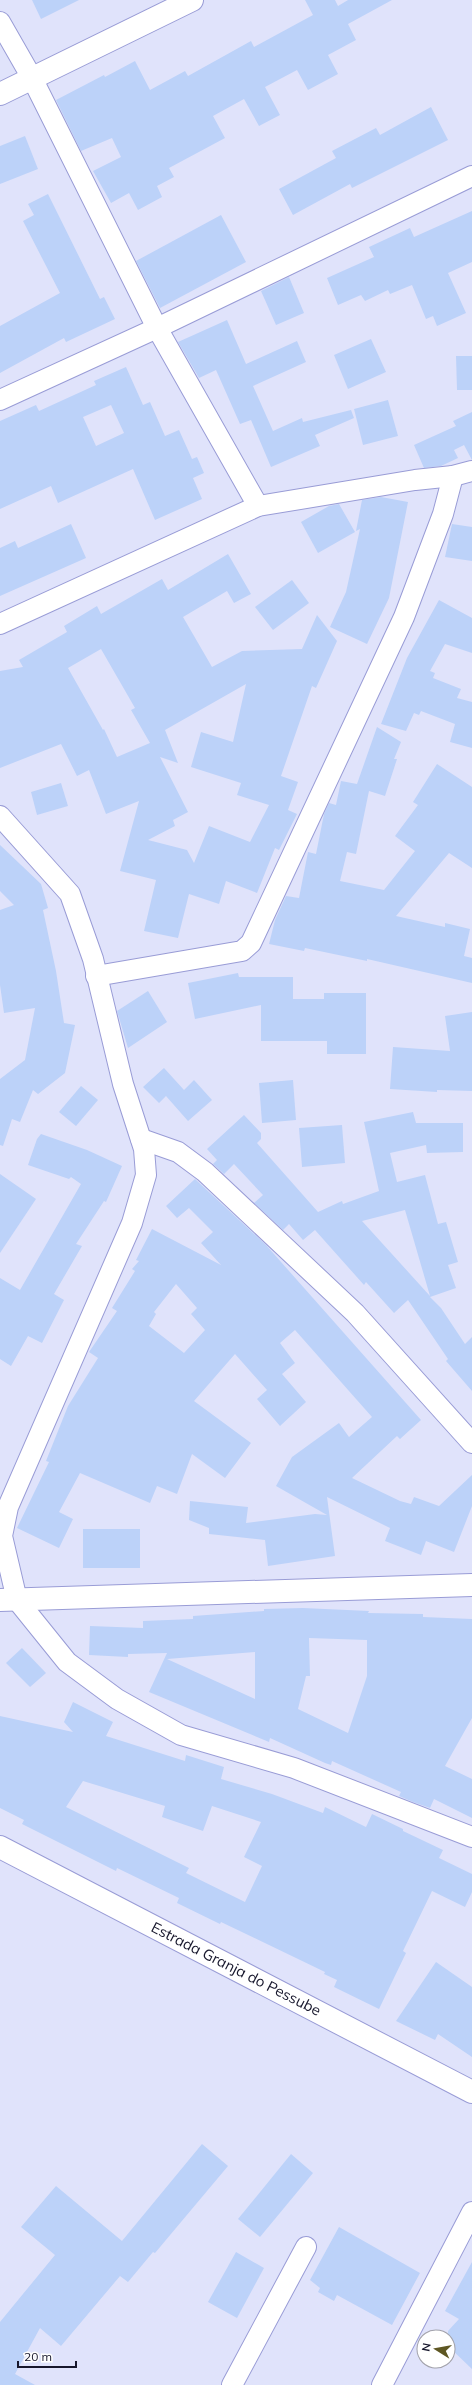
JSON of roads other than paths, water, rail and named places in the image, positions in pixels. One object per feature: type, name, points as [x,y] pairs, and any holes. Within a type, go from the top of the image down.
[{"type":"street","points":[[0,94],[192,0]]},
{"type":"street","points":[[0,22],[32,78],[157,328],[258,506]]},
{"type":"street","points":[[0,400],[157,328],[472,176]]},
{"type":"street","points":[[0,624],[258,506],[415,480],[463,474]]},
{"type":"street","points":[[96,976],[242,951],[251,943],[404,617],[443,514],[463,474]]},
{"type":"street","points":[[0,816],[70,894],[96,976],[123,1084],[144,1149],[146,1175],[132,1223],[8,1507],[2,1536],[8,1600],[67,1662],[117,1699],[181,1735],[294,1768],[472,1837]]},
{"type":"street","points":[[141,1139],[178,1152],[205,1172],[355,1313],[472,1443]]},
{"type":"street","points":[[8,1600],[472,1585]]},
{"type":"street","name":"Estrada Granja do Pessube","points":[[0,1847],[472,2092]]},
{"type":"street","points":[[382,2385],[472,2212]]},
{"type":"street","points":[[232,2385],[306,2247]]}]
